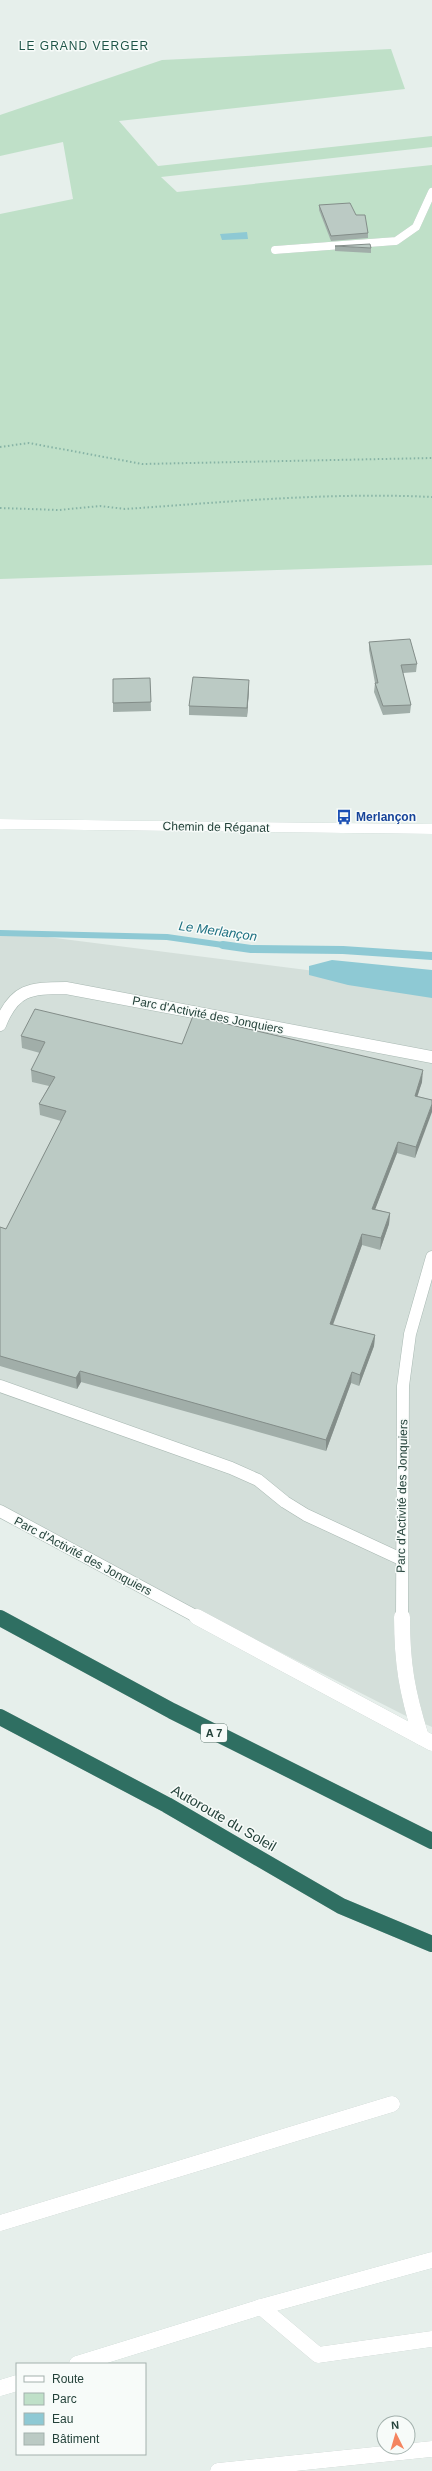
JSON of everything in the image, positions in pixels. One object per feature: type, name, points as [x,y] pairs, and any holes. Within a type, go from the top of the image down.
[{"type":"highway","name":"A 7","points":[[0,1618],[172,1711],[432,1841]]},
{"type":"highway","name":"Autoroute du Soleil","points":[[0,1717],[168,1805],[341,1906],[432,1944]]},
{"type":"street","points":[[275,250],[396,241],[409,236],[417,228],[432,192]]},
{"type":"street","name":"Chemin de Réganat","points":[[0,824],[432,830]]},
{"type":"street","name":"Parc d'Activité des Jonquiers","points":[[0,1025],[10,1002],[22,994],[43,988],[66,988],[432,1057]]},
{"type":"street","name":"Parc d'Activité des Jonquiers","points":[[426,1740],[408,1695],[402,1657],[401,1559],[403,1386],[410,1334],[432,1257]]},
{"type":"street","points":[[0,1386],[231,1468],[258,1480],[285,1502],[306,1515],[401,1559]]},
{"type":"street","name":"Parc d'Activité des Jonquiers","points":[[0,1511],[426,1740]]},
{"type":"street","points":[[0,2223],[392,2104]]},
{"type":"street","points":[[80,2363],[261,2307],[432,2260]]},
{"type":"street","points":[[261,2307],[318,2355],[432,2339]]},
{"type":"street","points":[[0,2388],[16,2383]]},
{"type":"street","points":[[218,2471],[432,2449]]},
{"type":"path","points":[[0,447],[28,443],[142,464],[432,458]]},
{"type":"path","points":[[0,508],[59,510],[100,506],[125,509],[308,496],[342,497],[372,494],[432,497]]},
{"type":"shaded area","points":[[0,931],[432,986],[432,1727],[404,1715],[74,1547],[0,1505]]},
{"type":"green space","points":[[391,49],[405,89],[119,121],[158,166],[432,136],[432,147],[161,177],[177,192],[432,165],[432,565],[0,579],[0,214],[73,199],[63,142],[0,156],[0,115],[162,60]]},
{"type":"water","points":[[247,232],[248,239],[222,240],[220,234]]},
{"type":"water","points":[[332,960],[432,970],[432,998],[348,985],[309,975],[309,966]]},
{"type":"building","points":[[350,203],[356,215],[365,215],[368,233],[331,236],[319,205]]},
{"type":"building","points":[[370,244],[371,248],[335,246]]},
{"type":"building","points":[[410,639],[417,664],[401,665],[411,705],[383,706],[375,683],[378,683],[369,642]]},
{"type":"building","points":[[193,677],[249,680],[247,708],[189,706]]},
{"type":"building","points":[[150,678],[151,702],[113,703],[113,679]]},
{"type":"building","points":[[35,1009],[182,1044],[193,1016],[423,1070],[415,1096],[432,1100],[432,1104],[416,1147],[398,1142],[372,1209],[390,1213],[381,1238],[362,1234],[330,1324],[375,1335],[360,1375],[352,1372],[326,1440],[80,1371],[76,1378],[0,1356],[0,1227],[6,1229],[66,1111],[39,1104],[55,1077],[31,1070],[45,1042],[21,1036]]},
{"type":"waterway","name":"Le Merlançon","points":[[0,933],[167,937],[251,949],[343,950],[432,956]]},
{"type":"place","name":"Merlançon","points":[[344,817]]},
{"type":"district","name":"LE GRAND VERGER","points":[[84,46]]}]
